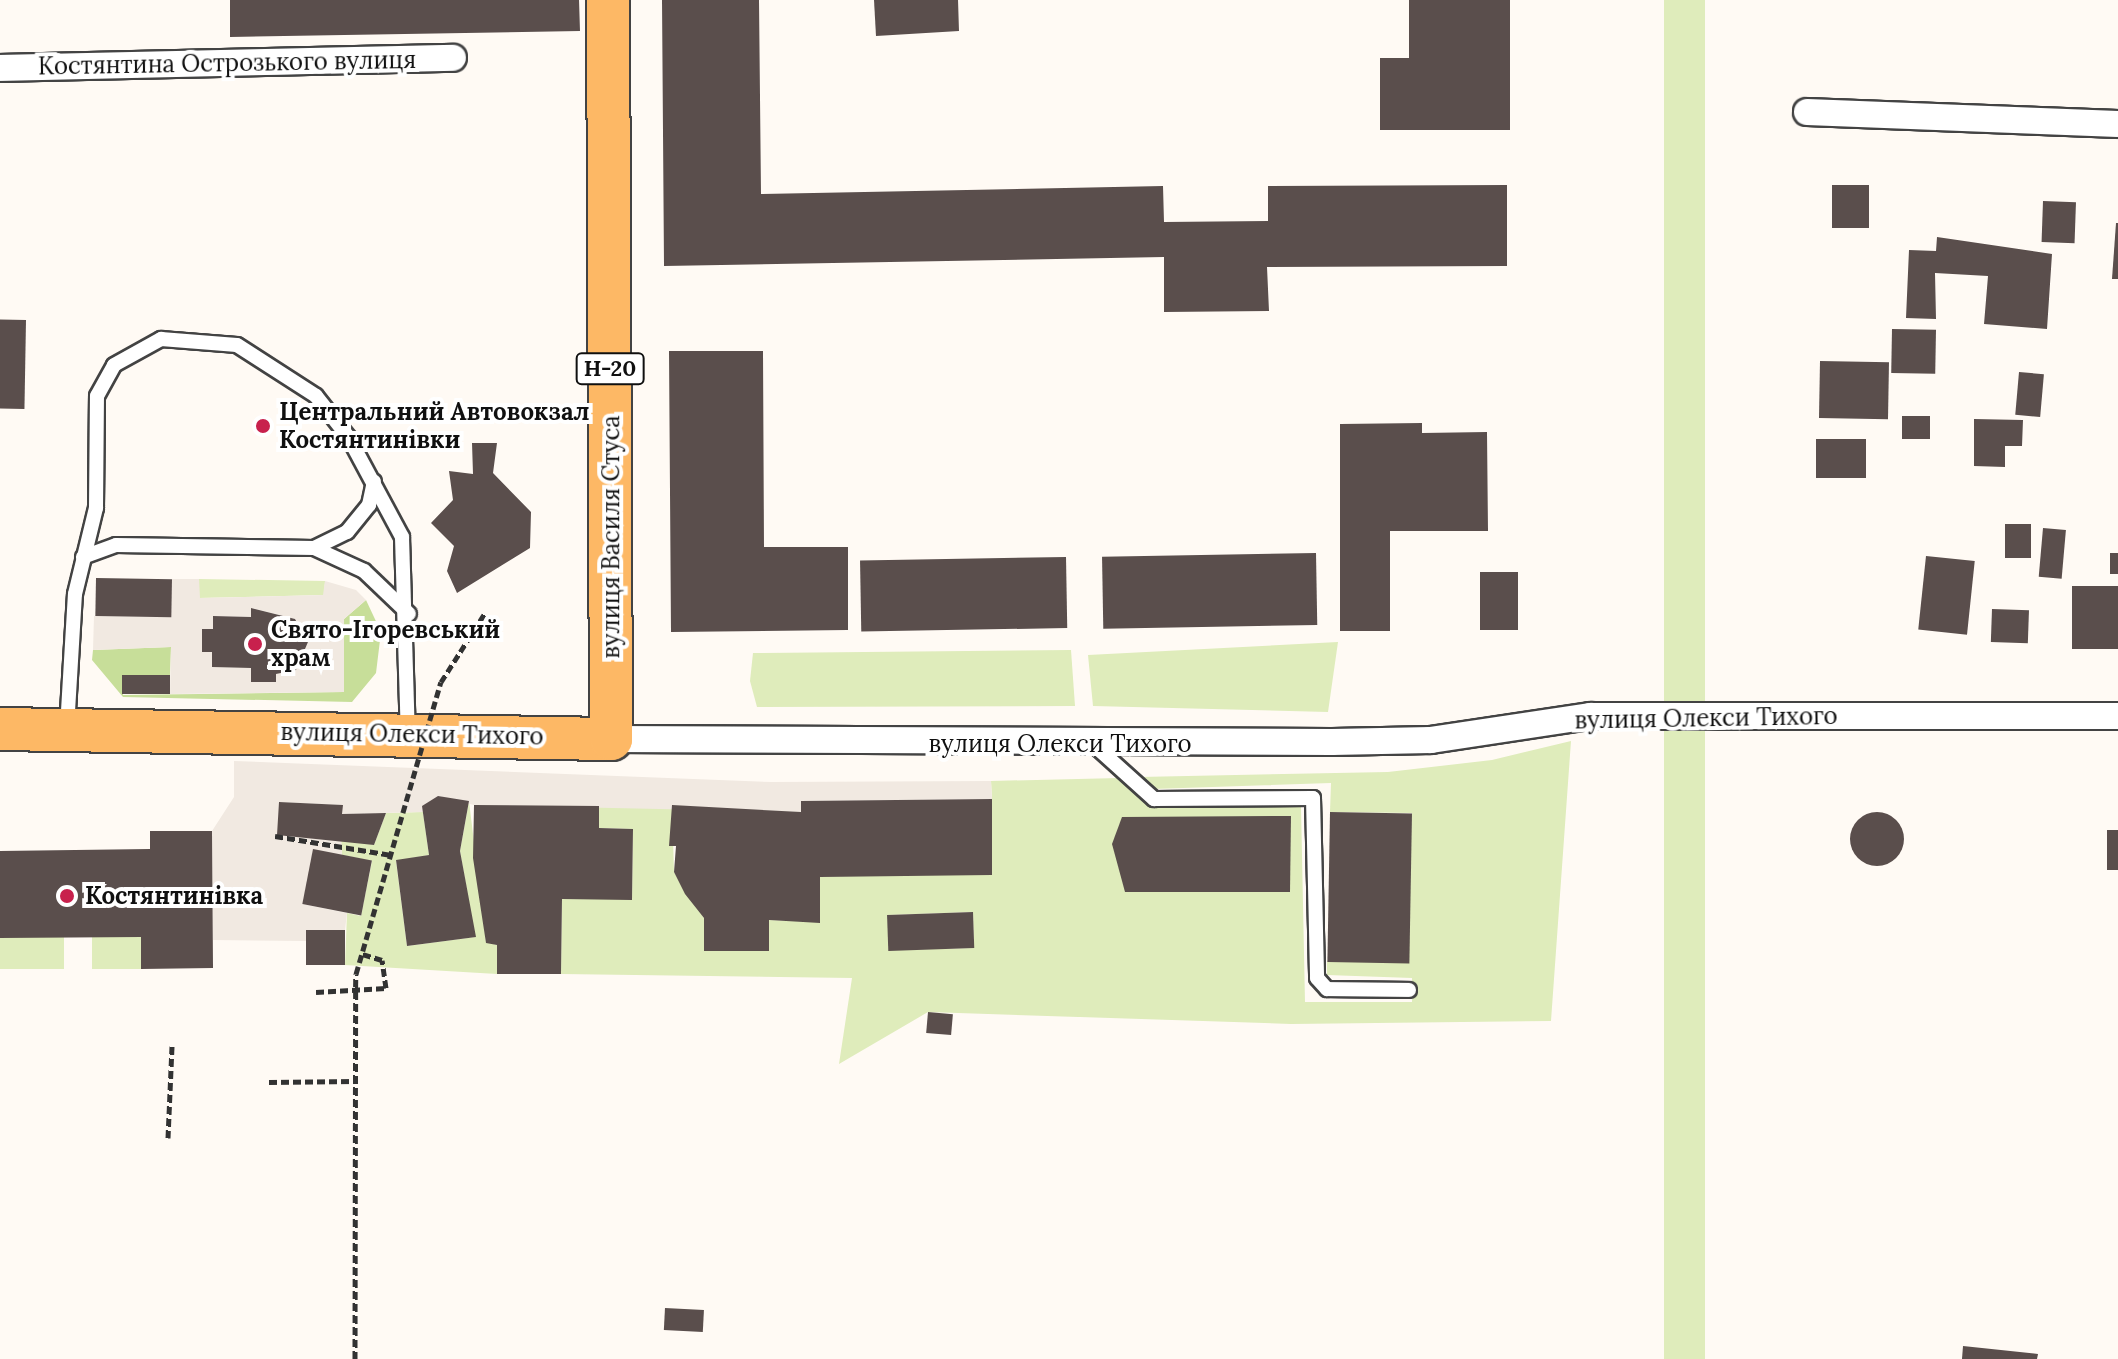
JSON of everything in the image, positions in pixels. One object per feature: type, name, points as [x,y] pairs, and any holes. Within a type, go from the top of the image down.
[{"type":"main road","name":"вулиця Василя Стуса","points":[[608,0],[611,739]]},
{"type":"main road","name":"вулиця Олекси Тихого","points":[[0,729],[611,739]]},
{"type":"street","name":"Костянтина Острозького вулиця","points":[[0,68],[453,58]]},
{"type":"street","points":[[1807,112],[2118,124]]},
{"type":"street","name":"вулиця Олекси Тихого","points":[[611,739],[1094,745],[1431,740],[1590,716],[2118,716]]},
{"type":"lane","points":[[67,730],[83,557],[96,508],[97,396],[114,365],[161,339],[237,345],[275,367],[316,396],[374,481],[402,537],[409,614],[408,734]]},
{"type":"lane","points":[[314,548],[347,532],[369,505],[374,481]]},
{"type":"lane","points":[[83,557],[116,545],[314,548],[364,571],[409,614]]},
{"type":"lane","points":[[1094,745],[1154,799],[1313,798],[1317,978],[1327,989],[1409,990]]},
{"type":"path","points":[[355,1359],[356,1081],[362,954],[441,682],[485,613]]},
{"type":"path","points":[[275,836],[391,855]]},
{"type":"path","points":[[316,992],[386,988],[382,960],[362,954]]},
{"type":"path","points":[[168,1138],[172,1046]]},
{"type":"path","points":[[269,1082],[356,1081]]},
{"type":"green space","points":[[1664,0],[1705,0],[1705,1359],[1664,1359]]},
{"type":"green space","points":[[199,579],[325,581],[324,595],[199,598]]},
{"type":"green space","points":[[366,600],[381,632],[376,673],[352,702],[123,697],[92,660],[93,650],[171,647],[170,675],[122,676],[123,695],[344,692],[344,619]]},
{"type":"green space","points":[[1338,642],[1328,712],[1093,706],[1088,655]]},
{"type":"green space","points":[[1071,650],[1075,706],[757,707],[750,681],[753,653]]},
{"type":"green space","points":[[1571,741],[1551,1021],[1291,1024],[928,1012],[839,1064],[852,978],[561,974],[562,899],[632,899],[633,829],[599,828],[599,806],[672,805],[674,872],[704,918],[704,950],[768,951],[769,920],[820,922],[820,877],[992,799],[991,781],[1119,778],[1151,808],[1301,806],[1305,1002],[1412,1002],[1412,978],[1327,975],[1327,962],[1412,813],[1330,812],[1331,783],[1153,789],[1139,777],[1388,772],[1492,760]],"holes":[[[1290,817],[1290,891],[1126,892]],[[973,912],[974,948],[889,950],[888,915]]]},
{"type":"green space","points":[[469,801],[486,942],[497,945],[497,974],[345,965],[347,913],[361,916],[372,861],[342,855],[341,838],[374,845],[386,813],[423,812],[429,855],[396,861],[407,946],[475,937],[460,851]]},
{"type":"green space","points":[[0,937],[64,937],[64,969],[0,969]]},
{"type":"green space","points":[[92,937],[141,937],[141,969],[92,969]]},
{"type":"shaded area","points":[[172,579],[199,579],[200,598],[323,595],[325,581],[356,590],[366,600],[344,619],[344,692],[170,694],[171,647],[93,650],[94,616],[171,617]],"holes":[[[252,608],[295,619],[308,642],[296,670],[276,674],[275,682],[251,682],[251,668],[212,667],[212,652],[202,652],[202,629],[213,629],[213,616],[251,617]]]},
{"type":"shaded area","points":[[234,761],[771,782],[991,781],[992,799],[801,801],[801,812],[474,805],[439,796],[423,812],[342,814],[342,805],[280,802],[341,838],[342,855],[302,904],[347,913],[345,930],[306,930],[306,941],[213,940],[212,831],[234,797]]},
{"type":"building","points":[[230,0],[579,0],[580,31],[230,37]]},
{"type":"building","points":[[662,0],[759,0],[761,194],[1163,186],[1164,222],[1268,221],[1268,186],[1507,185],[1507,266],[1267,267],[1269,311],[1164,312],[1164,257],[664,266]]},
{"type":"building","points":[[874,0],[958,0],[959,31],[876,36]]},
{"type":"building","points":[[1409,0],[1510,0],[1510,130],[1380,130],[1380,58],[1409,58]]},
{"type":"building","points":[[1832,185],[1869,185],[1869,228],[1832,228]]},
{"type":"building","points":[[2043,201],[2076,202],[2075,243],[2042,242]]},
{"type":"building","points":[[2116,223],[2118,279],[2112,279]]},
{"type":"building","points":[[1937,237],[2052,254],[2047,329],[1984,324],[1988,276],[1935,273],[1936,319],[1906,318],[1909,250],[1936,251]]},
{"type":"building","points":[[0,320],[26,320],[24,409],[0,409]]},
{"type":"building","points":[[1892,329],[1936,330],[1935,374],[1891,373]]},
{"type":"building","points":[[669,351],[763,351],[764,547],[848,547],[848,630],[671,632]]},
{"type":"building","points":[[1820,361],[1889,362],[1888,419],[1819,418]]},
{"type":"building","points":[[2019,372],[2044,374],[2040,417],[2015,415]]},
{"type":"building","points":[[1902,416],[1930,416],[1930,439],[1902,439]]},
{"type":"building","points":[[1974,419],[2023,420],[2022,446],[2005,446],[2005,467],[1974,466]]},
{"type":"building","points":[[1422,423],[1422,433],[1487,432],[1488,531],[1390,531],[1390,631],[1340,631],[1340,424]]},
{"type":"building","points":[[1816,439],[1866,439],[1866,478],[1816,478]]},
{"type":"building","points":[[472,443],[497,443],[493,473],[531,512],[530,548],[457,593],[447,571],[454,546],[431,523],[453,500],[449,471],[473,474]]},
{"type":"building","points":[[2005,524],[2031,524],[2031,558],[2005,558]]},
{"type":"building","points":[[2043,528],[2066,530],[2062,579],[2039,577]]},
{"type":"building","points":[[1316,553],[1317,625],[1103,629],[1102,557]]},
{"type":"building","points":[[2110,553],[2118,553],[2118,574],[2110,574]]},
{"type":"building","points":[[1926,556],[1975,561],[1967,635],[1918,630]]},
{"type":"building","points":[[1066,557],[1067,628],[861,632],[860,561]]},
{"type":"building","points":[[1480,572],[1518,572],[1518,630],[1480,630]]},
{"type":"building","points":[[96,578],[172,579],[171,617],[95,616]]},
{"type":"building","points":[[2072,586],[2118,586],[2118,649],[2072,649]]},
{"type":"building","name":"Свято-Ігоревський храм","points":[[251,608],[295,619],[308,642],[296,670],[276,674],[276,682],[251,682],[251,668],[212,667],[212,652],[202,652],[202,629],[213,629],[213,616],[251,617]]},
{"type":"building","points":[[1992,609],[2029,610],[2028,643],[1991,642]]},
{"type":"building","points":[[122,675],[170,675],[170,694],[122,694]]},
{"type":"building","points":[[438,796],[469,801],[460,851],[476,937],[407,946],[396,860],[429,855],[422,806]]},
{"type":"building","points":[[992,799],[992,875],[820,877],[820,923],[769,920],[769,951],[704,951],[704,918],[685,894],[674,872],[676,846],[669,846],[672,805],[801,812],[801,801]]},
{"type":"building","points":[[279,802],[343,805],[342,814],[386,813],[374,845],[277,835]]},
{"type":"building","points":[[474,805],[599,806],[599,828],[633,829],[632,900],[562,899],[561,974],[497,974],[497,945],[486,943],[473,858]]},
{"type":"building","points":[[1330,812],[1412,813],[1409,963],[1327,962]]},
{"type":"building","points":[[1877,812],[1896,820],[1904,839],[1896,858],[1877,866],[1858,858],[1850,839],[1858,820]]},
{"type":"building","points":[[1291,816],[1290,892],[1125,892],[1112,844],[1122,817]]},
{"type":"building","points":[[2107,830],[2118,830],[2118,870],[2107,870]]},
{"type":"building","points":[[150,831],[212,831],[213,968],[141,969],[141,937],[0,938],[0,851],[150,849]]},
{"type":"building","points":[[313,849],[372,860],[361,915],[302,904]]},
{"type":"building","points":[[973,912],[974,948],[888,951],[887,915]]},
{"type":"building","points":[[306,930],[345,930],[345,965],[306,965]]},
{"type":"building","points":[[928,1012],[953,1014],[951,1035],[926,1033]]},
{"type":"building","points":[[665,1308],[704,1310],[703,1332],[664,1330]]},
{"type":"building","points":[[1963,1346],[2038,1354],[2037,1359],[1962,1359]]},
{"type":"place","name":"Центральний Автовокзал Костянтинівки","points":[[263,426]]},
{"type":"place","name":"Свято-Ігоревський храм","points":[[255,644]]},
{"type":"place","name":"Костянтинівка","points":[[67,896]]}]
